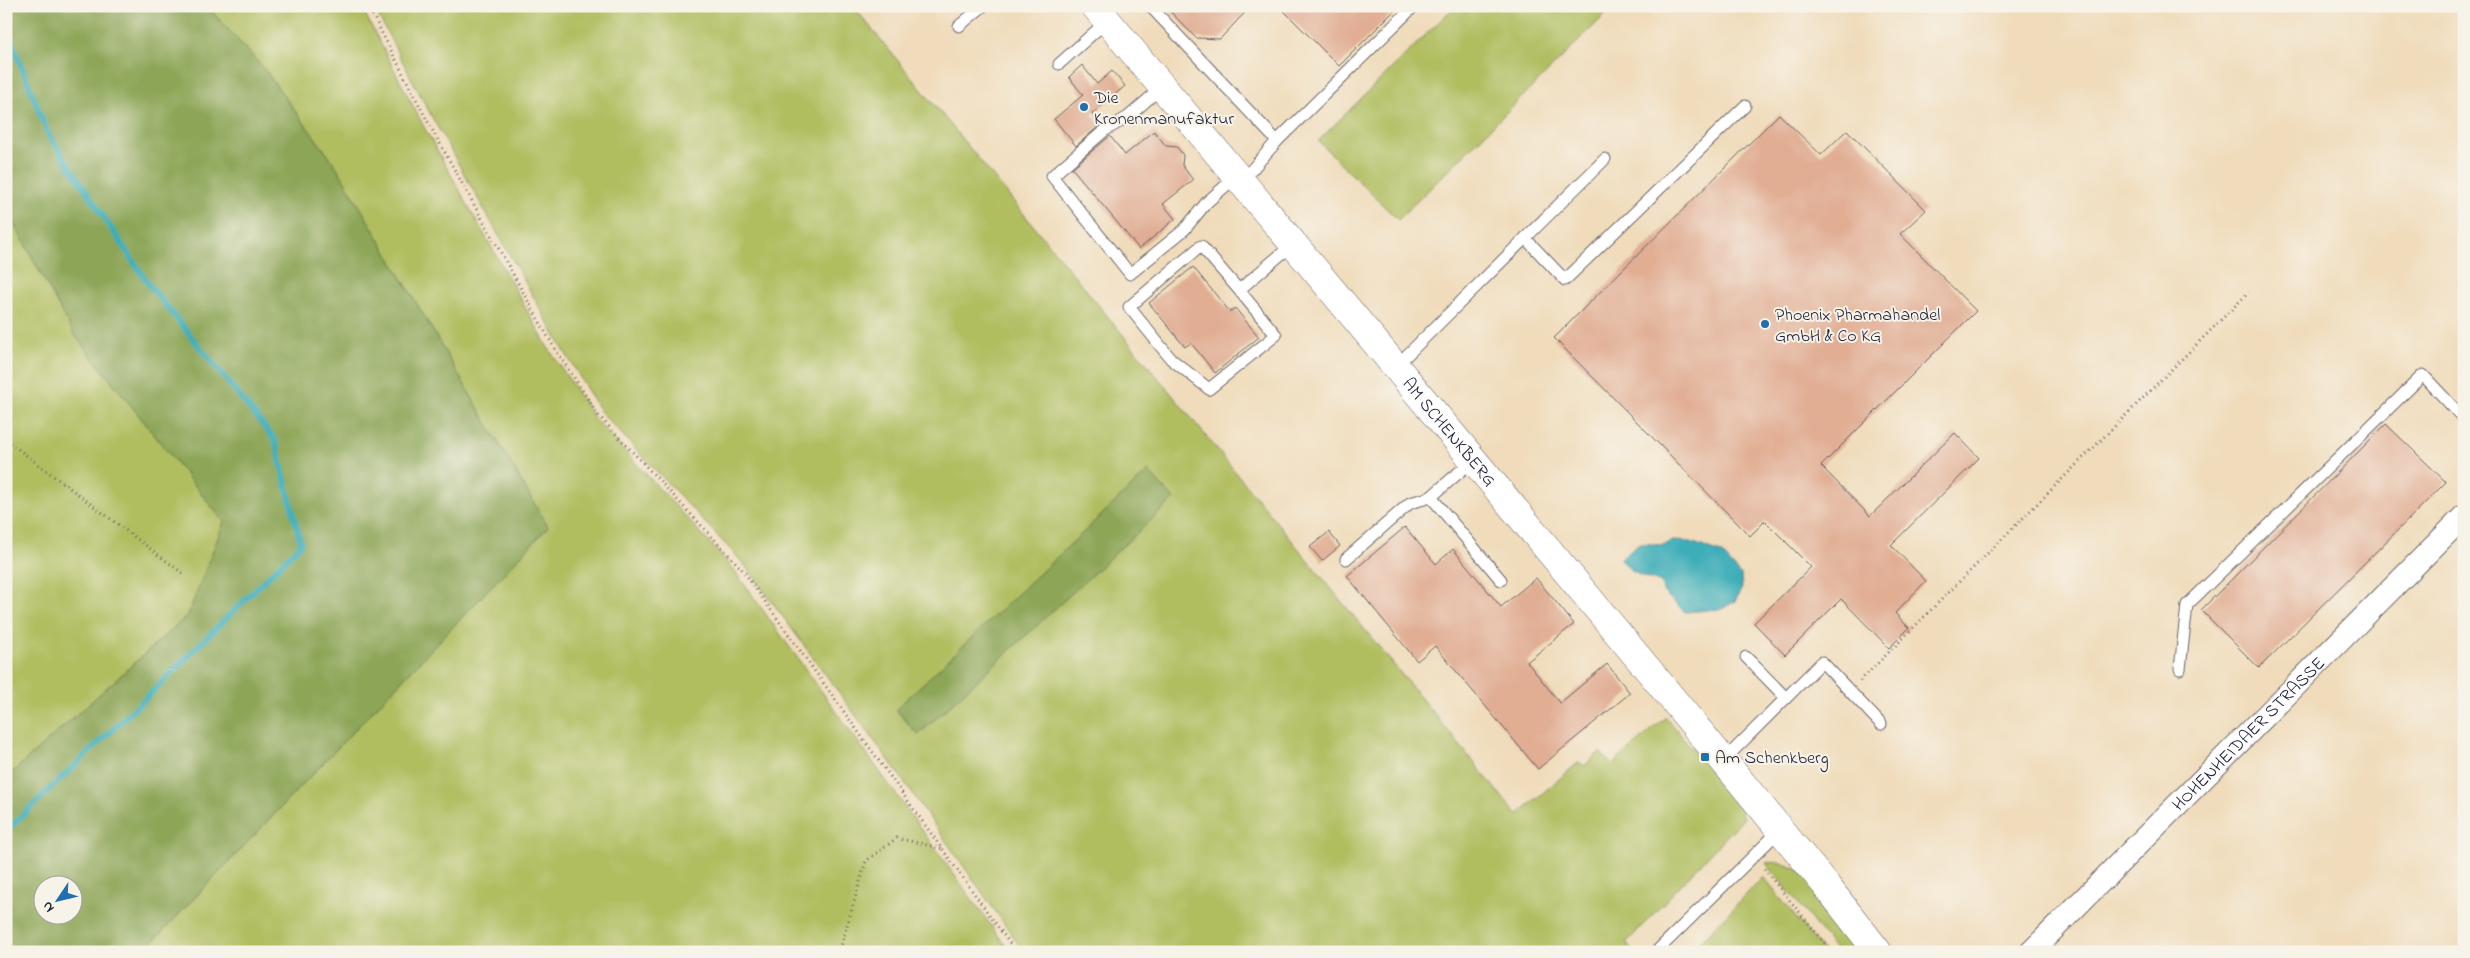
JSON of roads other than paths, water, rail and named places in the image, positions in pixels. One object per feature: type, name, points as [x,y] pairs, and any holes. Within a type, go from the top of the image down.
[{"type":"main road","name":"AM SCHENKBERG","points":[[1101,14],[1723,761],[1878,952]]},
{"type":"street","name":"HOHENHEIDAER STRASSE","points":[[2031,952],[2464,516]]},
{"type":"lane","points":[[960,26],[983,6]]},
{"type":"lane","points":[[1150,6],[1277,141]]},
{"type":"lane","points":[[1162,87],[1128,117],[1104,131],[1052,176],[1130,274],[1184,230],[1206,202],[1239,179],[1414,6]]},
{"type":"lane","points":[[1059,64],[1101,14]]},
{"type":"lane","points":[[1525,238],[1565,280],[1745,106]]},
{"type":"lane","points":[[1395,366],[1605,159]]},
{"type":"lane","points":[[1239,290],[1293,244]]},
{"type":"lane","points":[[1201,246],[1239,290],[1276,335],[1209,389],[1171,359],[1129,306],[1201,246]]},
{"type":"lane","points":[[2180,669],[2186,605],[2423,375],[2464,418]]},
{"type":"lane","points":[[1346,559],[1410,503],[1431,496],[1473,460]]},
{"type":"lane","points":[[1431,496],[1501,580]]},
{"type":"lane","points":[[1746,657],[1786,698]]},
{"type":"lane","points":[[1723,761],[1822,662],[1881,724]]},
{"type":"lane","points":[[1656,952],[1780,830]]},
{"type":"water","points":[[1673,541],[1691,542],[1721,553],[1741,575],[1742,588],[1735,601],[1722,609],[1685,612],[1664,593],[1661,583],[1634,572],[1621,558],[1639,543],[1662,545]]},
{"type":"waterway","points":[[6,27],[48,134],[150,286],[275,440],[301,544],[152,692],[6,831]]},
{"type":"place","name":"Die Kronenmanufaktur","points":[[1084,107]]},
{"type":"place","name":"Phoenix Pharmahandel GmbH & Co KG","points":[[1765,324]]},
{"type":"place","name":"Am Schenkberg","points":[[1705,757]]}]
